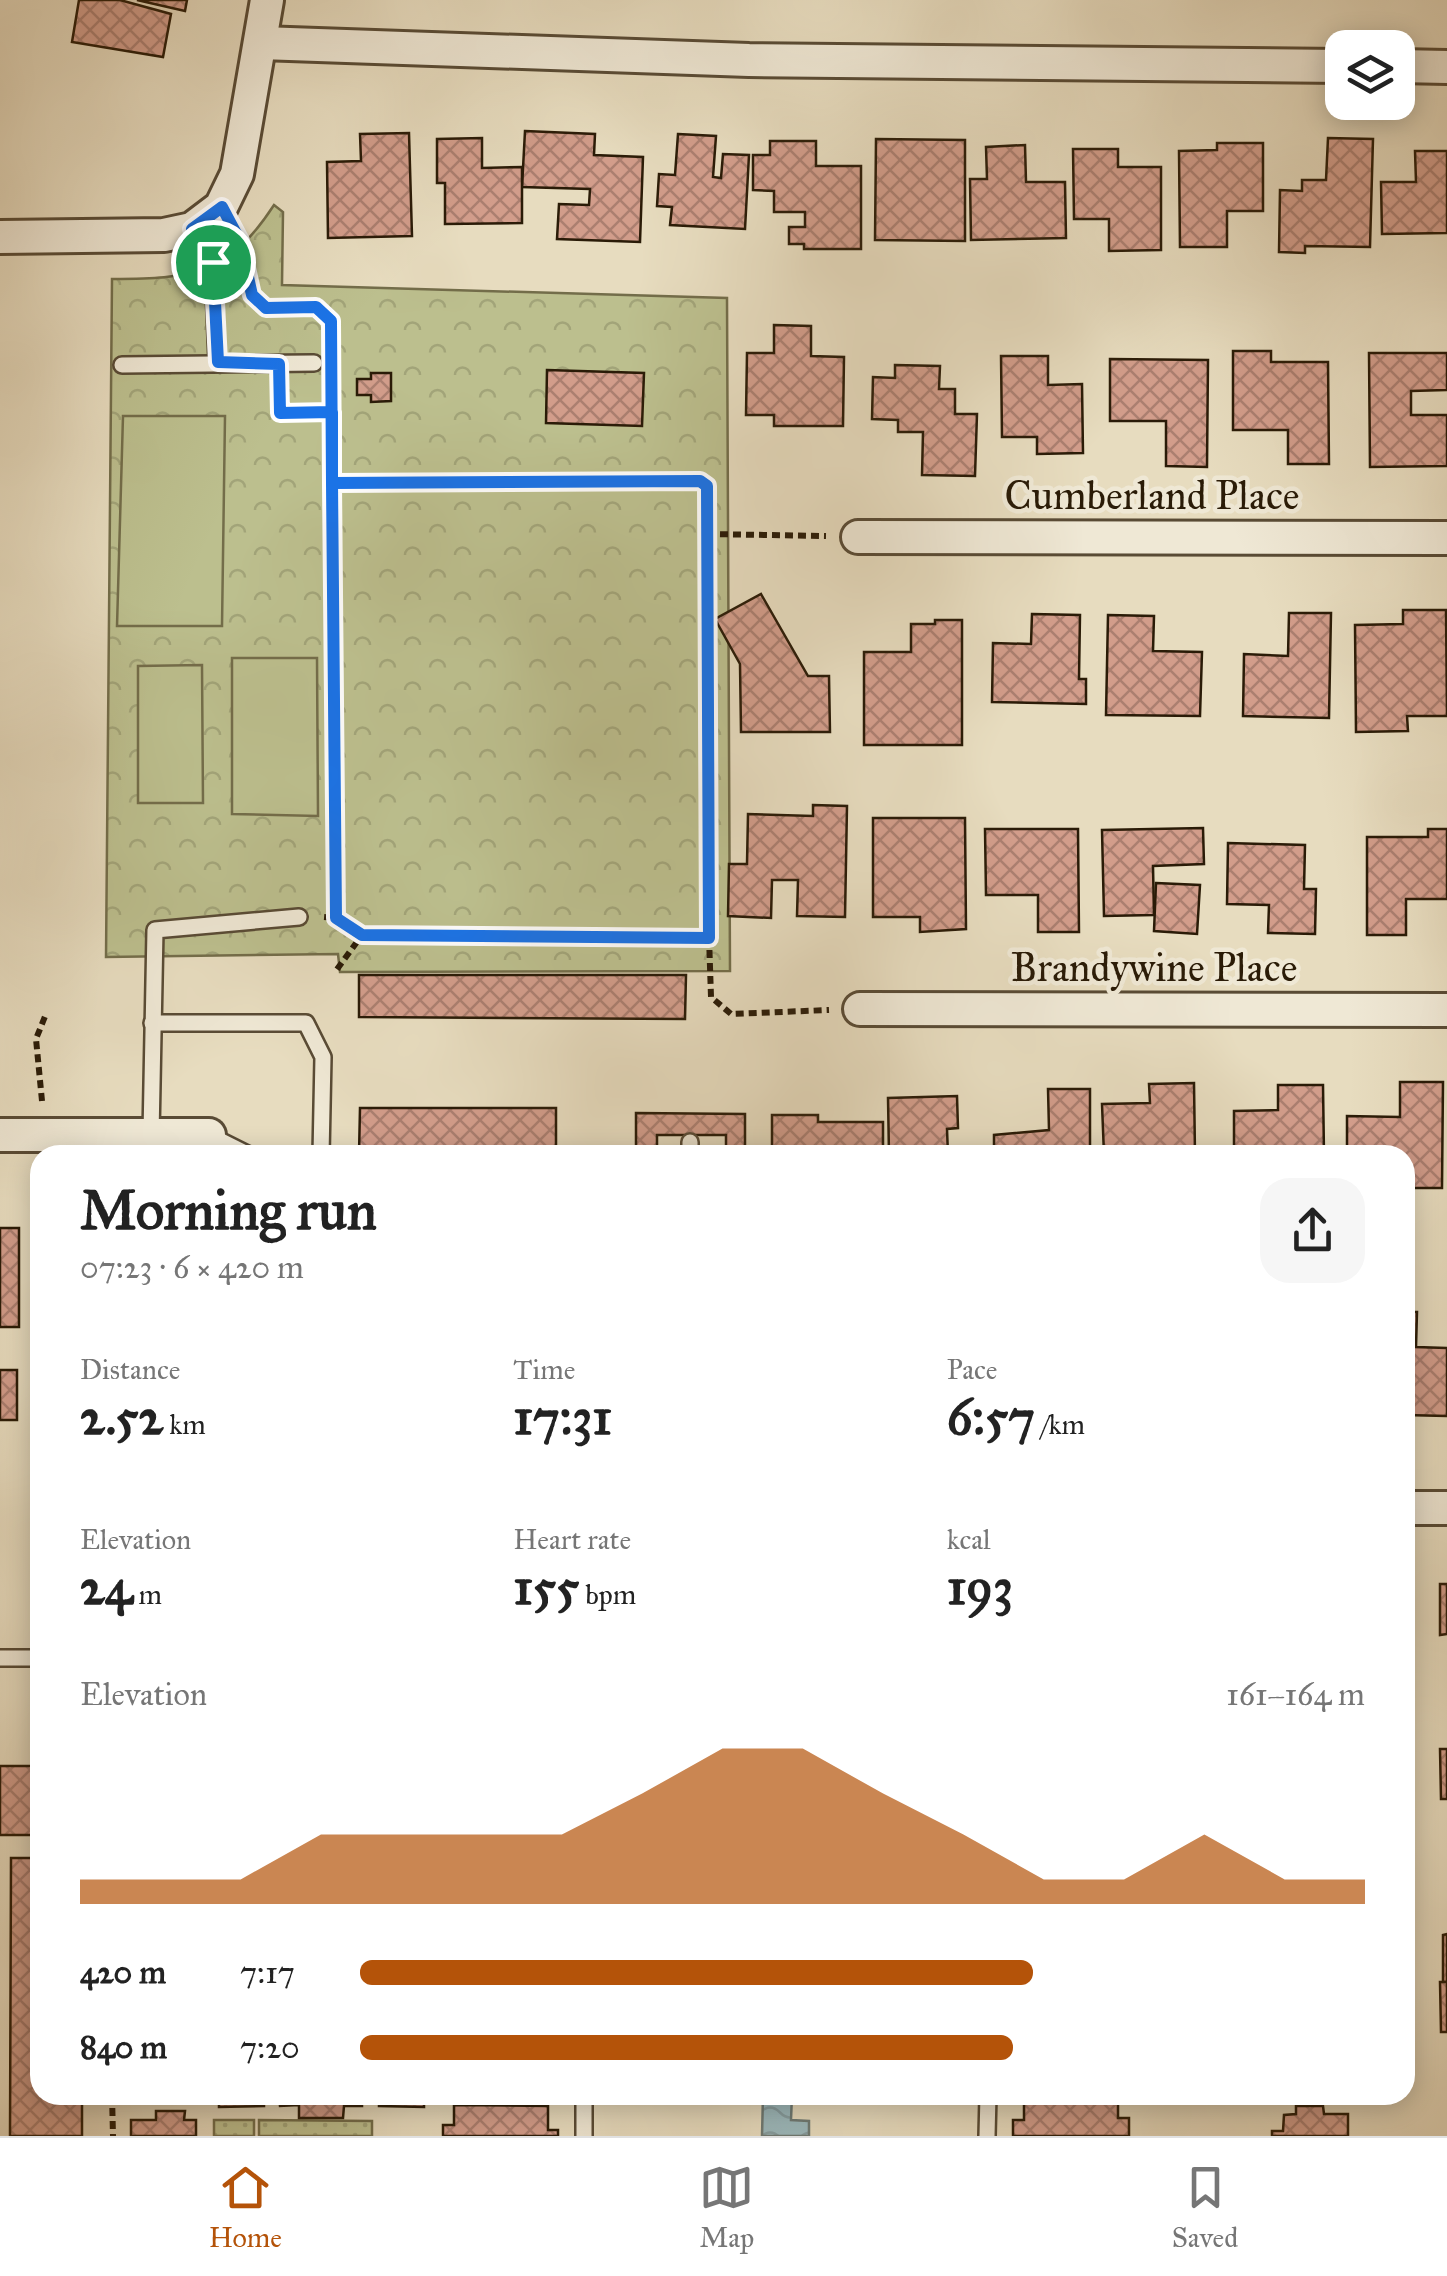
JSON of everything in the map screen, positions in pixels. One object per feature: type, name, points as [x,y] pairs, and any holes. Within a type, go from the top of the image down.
[{"type":"street","points":[[0,237],[164,235],[192,229],[222,207],[238,174],[267,0]]},
{"type":"street","points":[[261,44],[749,60],[1325,66]]},
{"type":"street","points":[[1415,66],[1447,67]]},
{"type":"street","name":"Cumberland Place","points":[[858,537],[1447,538]]},
{"type":"street","name":"Brandywine Place","points":[[860,1009],[1447,1010]]},
{"type":"street","points":[[0,1135],[48,1145],[152,1135],[209,1135]]},
{"type":"street","points":[[1415,1508],[1447,1508]]},
{"type":"lane","points":[[192,229],[213,262],[218,362]]},
{"type":"lane","points":[[122,365],[314,363]]},
{"type":"lane","points":[[152,1135],[154,930],[299,917]]},
{"type":"lane","points":[[152,1022],[306,1023],[323,1056],[321,1145]]},
{"type":"lane","points":[[209,1135],[229,1145]]},
{"type":"lane","points":[[0,1658],[30,1658]]},
{"type":"lane","points":[[584,2105],[584,2136]]},
{"type":"lane","points":[[988,2105],[988,2136]]},
{"type":"path","points":[[222,207],[240,241],[252,295],[266,308],[316,307],[331,321],[332,357]]},
{"type":"path","points":[[279,364],[280,413],[332,412]]},
{"type":"path","points":[[332,376],[336,918]]},
{"type":"path","points":[[332,483],[700,481],[707,486],[711,997],[731,1014],[860,1009]]},
{"type":"path","points":[[707,534],[858,537]]},
{"type":"path","points":[[299,917],[336,918],[362,935],[709,938]]},
{"type":"path","points":[[335,972],[362,935]]},
{"type":"path","points":[[46,1014],[36,1038],[48,1145]]},
{"type":"path","points":[[112,2105],[113,2136]]},
{"type":"green space","points":[[274,205],[283,212],[282,285],[727,298],[730,971],[340,972],[338,954],[106,957],[112,279],[164,277],[205,269],[240,247]]},
{"type":"green space","points":[[123,416],[225,416],[222,626],[117,626]]},
{"type":"green space","points":[[232,658],[317,658],[318,816],[232,814]]},
{"type":"green space","points":[[202,665],[203,803],[138,803],[138,666]]},
{"type":"green space","points":[[214,2120],[254,2120],[254,2136],[214,2136]]},
{"type":"green space","points":[[259,2120],[372,2121],[372,2136],[259,2136]]},
{"type":"water","points":[[763,2105],[792,2105],[791,2120],[809,2121],[809,2136],[762,2136]]},
{"type":"building","points":[[79,0],[120,0],[171,14],[163,57],[72,42]]},
{"type":"building","points":[[137,0],[187,0],[185,11]]},
{"type":"building","points":[[525,131],[595,134],[594,155],[643,157],[640,242],[557,239],[559,204],[589,205],[590,189],[522,187]]},
{"type":"building","points":[[409,133],[412,236],[328,238],[327,162],[361,161],[360,134]]},
{"type":"building","points":[[678,134],[716,136],[713,177],[721,178],[723,154],[749,155],[745,229],[670,225],[672,207],[657,206],[659,174],[675,175]]},
{"type":"building","points":[[482,138],[482,168],[522,167],[522,223],[445,224],[445,183],[437,183],[437,139]]},
{"type":"building","points":[[1328,138],[1373,139],[1370,247],[1305,246],[1305,253],[1279,252],[1280,190],[1302,191],[1302,180],[1326,180]]},
{"type":"building","points":[[876,139],[965,140],[965,241],[875,240]]},
{"type":"building","points":[[770,141],[816,141],[816,166],[861,166],[861,249],[804,249],[804,244],[789,244],[789,227],[805,227],[805,212],[774,212],[774,191],[753,190],[753,155],[770,155]]},
{"type":"building","points":[[1217,143],[1263,143],[1263,211],[1227,211],[1227,247],[1180,247],[1179,151],[1217,150]]},
{"type":"building","points":[[1025,145],[1026,182],[1065,182],[1066,238],[971,240],[970,179],[987,179],[986,147]]},
{"type":"building","points":[[1073,149],[1118,149],[1118,167],[1161,167],[1161,250],[1109,251],[1109,219],[1074,219]]},
{"type":"building","points":[[1415,151],[1447,151],[1447,233],[1382,234],[1381,182],[1416,182]]},
{"type":"building","points":[[774,325],[811,326],[811,356],[844,357],[843,426],[774,426],[774,415],[746,415],[747,353],[774,353]]},
{"type":"building","points":[[1233,351],[1271,351],[1271,362],[1328,362],[1329,464],[1288,464],[1288,430],[1233,430]]},
{"type":"building","points":[[1369,353],[1447,353],[1447,390],[1411,391],[1411,415],[1447,415],[1447,466],[1370,467]]},
{"type":"building","points":[[1001,356],[1048,356],[1048,385],[1082,384],[1083,453],[1037,454],[1037,437],[1002,437]]},
{"type":"building","points":[[1110,359],[1208,360],[1207,467],[1166,466],[1166,421],[1110,421]]},
{"type":"building","points":[[895,365],[940,366],[939,389],[955,389],[955,414],[977,414],[975,476],[922,475],[923,432],[898,432],[898,420],[872,419],[873,377],[895,378]]},
{"type":"building","points":[[547,370],[644,373],[642,426],[546,423]]},
{"type":"building","points":[[371,373],[391,373],[391,401],[371,402],[371,395],[357,395],[357,379],[371,379]]},
{"type":"building","points":[[761,594],[808,676],[829,676],[830,732],[741,732],[740,664],[715,619]]},
{"type":"building","points":[[1403,610],[1446,610],[1447,716],[1407,716],[1408,731],[1356,732],[1355,625],[1403,624]]},
{"type":"building","points":[[1289,613],[1331,613],[1329,718],[1243,716],[1244,654],[1288,656]]},
{"type":"building","points":[[1032,614],[1080,615],[1079,679],[1086,679],[1086,704],[992,702],[993,643],[1031,644]]},
{"type":"building","points":[[1108,615],[1154,616],[1153,651],[1202,652],[1200,716],[1106,715]]},
{"type":"building","points":[[935,620],[962,620],[962,745],[864,745],[864,652],[911,652],[911,624],[935,624]]},
{"type":"building","points":[[813,805],[847,806],[845,917],[797,916],[798,880],[772,880],[771,918],[728,916],[729,864],[747,864],[748,814],[813,816]]},
{"type":"building","points":[[873,818],[965,818],[966,929],[920,932],[920,917],[873,917]]},
{"type":"building","points":[[1203,828],[1204,864],[1153,866],[1154,915],[1104,916],[1102,830]]},
{"type":"building","points":[[985,829],[1078,829],[1079,932],[1038,932],[1038,895],[986,895]]},
{"type":"building","points":[[1428,829],[1447,829],[1447,899],[1406,899],[1406,935],[1367,935],[1367,837],[1428,837]]},
{"type":"building","points":[[1228,843],[1305,845],[1304,889],[1316,889],[1315,934],[1268,933],[1269,905],[1227,904]]},
{"type":"building","points":[[1156,883],[1200,885],[1197,934],[1154,931]]},
{"type":"building","points":[[359,975],[686,975],[685,1019],[359,1017]]},
{"type":"building","points":[[1400,1082],[1443,1082],[1442,1188],[1415,1188],[1415,1145],[1347,1145],[1347,1116],[1400,1117]]},
{"type":"building","points":[[1194,1083],[1195,1145],[1104,1145],[1102,1104],[1150,1103],[1149,1084]]},
{"type":"building","points":[[1278,1085],[1323,1085],[1324,1145],[1234,1145],[1234,1111],[1278,1110]]},
{"type":"building","points":[[1048,1089],[1090,1089],[1090,1145],[994,1145],[994,1135],[1049,1130]]},
{"type":"building","points":[[957,1096],[958,1128],[947,1129],[948,1145],[889,1145],[888,1098]]},
{"type":"building","points":[[360,1108],[556,1108],[556,1145],[359,1145]]},
{"type":"building","points":[[636,1113],[745,1114],[745,1145],[726,1145],[726,1135],[657,1135],[657,1145],[636,1145]]},
{"type":"building","points":[[772,1115],[818,1115],[818,1122],[883,1122],[883,1145],[772,1145]]},
{"type":"building","points":[[0,1228],[19,1228],[19,1327],[0,1327]]},
{"type":"building","points":[[1415,1312],[1416,1347],[1447,1348],[1447,1416],[1415,1415]]},
{"type":"building","points":[[0,1370],[17,1370],[17,1420],[0,1420]]},
{"type":"building","points":[[1440,1584],[1447,1584],[1447,1634],[1440,1635]]},
{"type":"building","points":[[1440,1749],[1447,1749],[1447,1799],[1441,1799]]},
{"type":"building","points":[[0,1766],[30,1766],[30,1835],[0,1835]]},
{"type":"building","points":[[11,1858],[30,1858],[30,2105],[82,2105],[82,2136],[10,2136]]},
{"type":"building","points":[[1447,1934],[1447,1982],[1443,1982],[1443,1935]]},
{"type":"building","points":[[1440,1982],[1447,1982],[1447,2032],[1441,2032]]},
{"type":"building","points":[[219,2105],[264,2105],[264,2106]]},
{"type":"building","points":[[299,2105],[362,2105],[344,2106],[343,2118],[299,2118]]},
{"type":"building","points":[[424,2105],[424,2107],[379,2106]]},
{"type":"building","points":[[454,2105],[548,2106],[548,2130],[558,2130],[558,2136],[443,2136],[443,2125],[454,2125]]},
{"type":"building","points":[[1024,2105],[1118,2105],[1118,2118],[1129,2118],[1129,2136],[1013,2136],[1013,2120],[1024,2120]]},
{"type":"building","points":[[1296,2106],[1323,2106],[1324,2114],[1348,2114],[1348,2136],[1272,2136],[1272,2131],[1283,2131],[1284,2115],[1296,2114]]},
{"type":"building","points":[[156,2111],[185,2111],[184,2120],[196,2120],[196,2136],[131,2136],[131,2120],[156,2120]]},
{"type":"route","points":[[213,262],[192,229],[222,207],[240,241],[252,295],[266,308],[316,307],[331,321],[332,412],[332,483],[700,481],[707,486],[709,938],[362,935],[336,918],[332,483],[332,412],[280,413],[279,364],[218,362],[213,262]]}]
